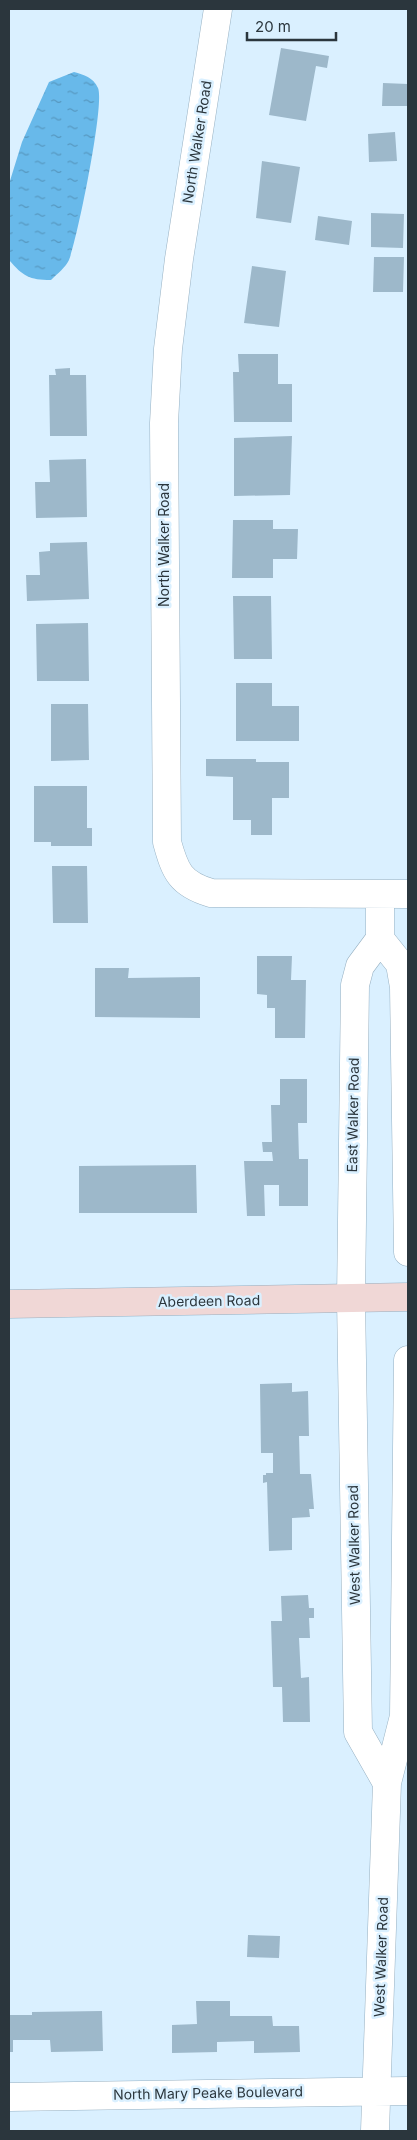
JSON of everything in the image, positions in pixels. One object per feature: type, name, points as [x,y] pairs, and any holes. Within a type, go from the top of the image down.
[{"type":"main road","name":"Aberdeen Road","points":[[9,1304],[408,1297]]},
{"type":"street","name":"North Walker Road","points":[[218,9],[179,260],[168,358],[164,423],[167,842],[174,867],[182,878],[191,886],[211,893],[380,894]]},
{"type":"street","points":[[408,894],[380,894],[380,940],[400,964],[404,987],[408,1252]]},
{"type":"street","name":"East Walker Road","points":[[351,1299],[355,986],[363,961],[380,940]]},
{"type":"street","name":"West Walker Road","points":[[351,1299],[358,1732],[387,1783]]},
{"type":"street","name":"West Walker Road","points":[[375,2131],[387,1783],[404,1716],[408,1360]]},
{"type":"street","name":"North Mary Peake Boulevard","points":[[9,2096],[408,2091]]},
{"type":"water","points":[[74,72],[91,79],[98,88],[98,119],[89,172],[69,260],[64,268],[51,280],[37,279],[27,276],[18,270],[9,260],[9,184],[22,142],[49,82]]},
{"type":"building","points":[[281,48],[329,56],[327,68],[316,66],[306,121],[269,115]]},
{"type":"building","points":[[383,83],[408,84],[408,106],[382,106]]},
{"type":"building","points":[[395,132],[397,161],[369,162],[368,134]]},
{"type":"building","points":[[262,161],[300,167],[291,223],[256,218]]},
{"type":"building","points":[[371,213],[404,214],[403,248],[371,247]]},
{"type":"building","points":[[318,216],[352,221],[349,245],[315,240]]},
{"type":"building","points":[[374,257],[404,257],[403,292],[373,292]]},
{"type":"building","points":[[252,266],[286,271],[279,327],[244,323]]},
{"type":"building","points":[[238,354],[278,354],[278,384],[292,384],[292,422],[234,422],[233,372],[239,372]]},
{"type":"building","points":[[70,368],[70,375],[86,375],[87,436],[50,436],[49,375],[56,375],[55,369]]},
{"type":"building","points":[[292,436],[290,495],[234,496],[234,438]]},
{"type":"building","points":[[86,459],[87,517],[36,518],[35,482],[50,482],[49,460]]},
{"type":"building","points":[[233,520],[273,520],[273,529],[298,529],[297,559],[273,559],[273,578],[232,578]]},
{"type":"building","points":[[87,542],[89,599],[27,601],[26,575],[40,575],[39,552],[50,551],[50,543]]},
{"type":"building","points":[[233,596],[271,596],[272,659],[234,659]]},
{"type":"building","points":[[88,623],[89,681],[37,681],[36,624]]},
{"type":"building","points":[[236,683],[272,683],[272,706],[299,706],[299,741],[236,741]]},
{"type":"building","points":[[51,704],[88,704],[89,760],[51,761]]},
{"type":"building","points":[[206,759],[256,759],[256,762],[289,762],[289,798],[272,798],[272,835],[251,835],[251,820],[233,820],[233,777],[206,776]]},
{"type":"building","points":[[34,786],[87,786],[87,828],[92,828],[92,846],[51,846],[51,842],[34,842]]},
{"type":"building","points":[[52,866],[87,866],[88,923],[53,923]]},
{"type":"building","points":[[257,956],[292,956],[291,980],[306,980],[305,1038],[275,1038],[275,1008],[267,1008],[267,995],[257,994]]},
{"type":"building","points":[[95,968],[129,968],[128,978],[200,977],[200,1018],[95,1017]]},
{"type":"building","points":[[280,1079],[307,1079],[307,1123],[298,1123],[299,1159],[308,1159],[308,1206],[279,1206],[279,1185],[264,1185],[265,1216],[247,1216],[244,1161],[273,1161],[272,1152],[263,1152],[262,1142],[272,1142],[271,1105],[280,1105]]},
{"type":"building","points":[[196,1165],[197,1213],[79,1213],[79,1166]]},
{"type":"building","points":[[292,1383],[292,1392],[308,1391],[309,1436],[299,1436],[300,1474],[311,1474],[314,1509],[309,1509],[310,1517],[292,1518],[292,1550],[269,1551],[267,1482],[263,1483],[263,1475],[273,1473],[273,1453],[261,1453],[260,1384]]},
{"type":"building","points":[[308,1595],[309,1608],[314,1608],[314,1618],[309,1618],[310,1638],[299,1638],[301,1678],[309,1677],[310,1722],[283,1722],[282,1687],[273,1687],[271,1621],[282,1621],[281,1596]]},
{"type":"building","points":[[248,1935],[280,1936],[279,1958],[247,1957]]},
{"type":"building","points":[[196,2001],[230,2001],[230,2016],[272,2016],[273,2026],[299,2026],[300,2052],[254,2053],[254,2041],[217,2042],[217,2052],[172,2053],[172,2025],[197,2024]]},
{"type":"building","points":[[102,2011],[103,2051],[51,2052],[50,2040],[13,2040],[13,2052],[9,2052],[9,2015],[32,2015],[32,2012]]}]
